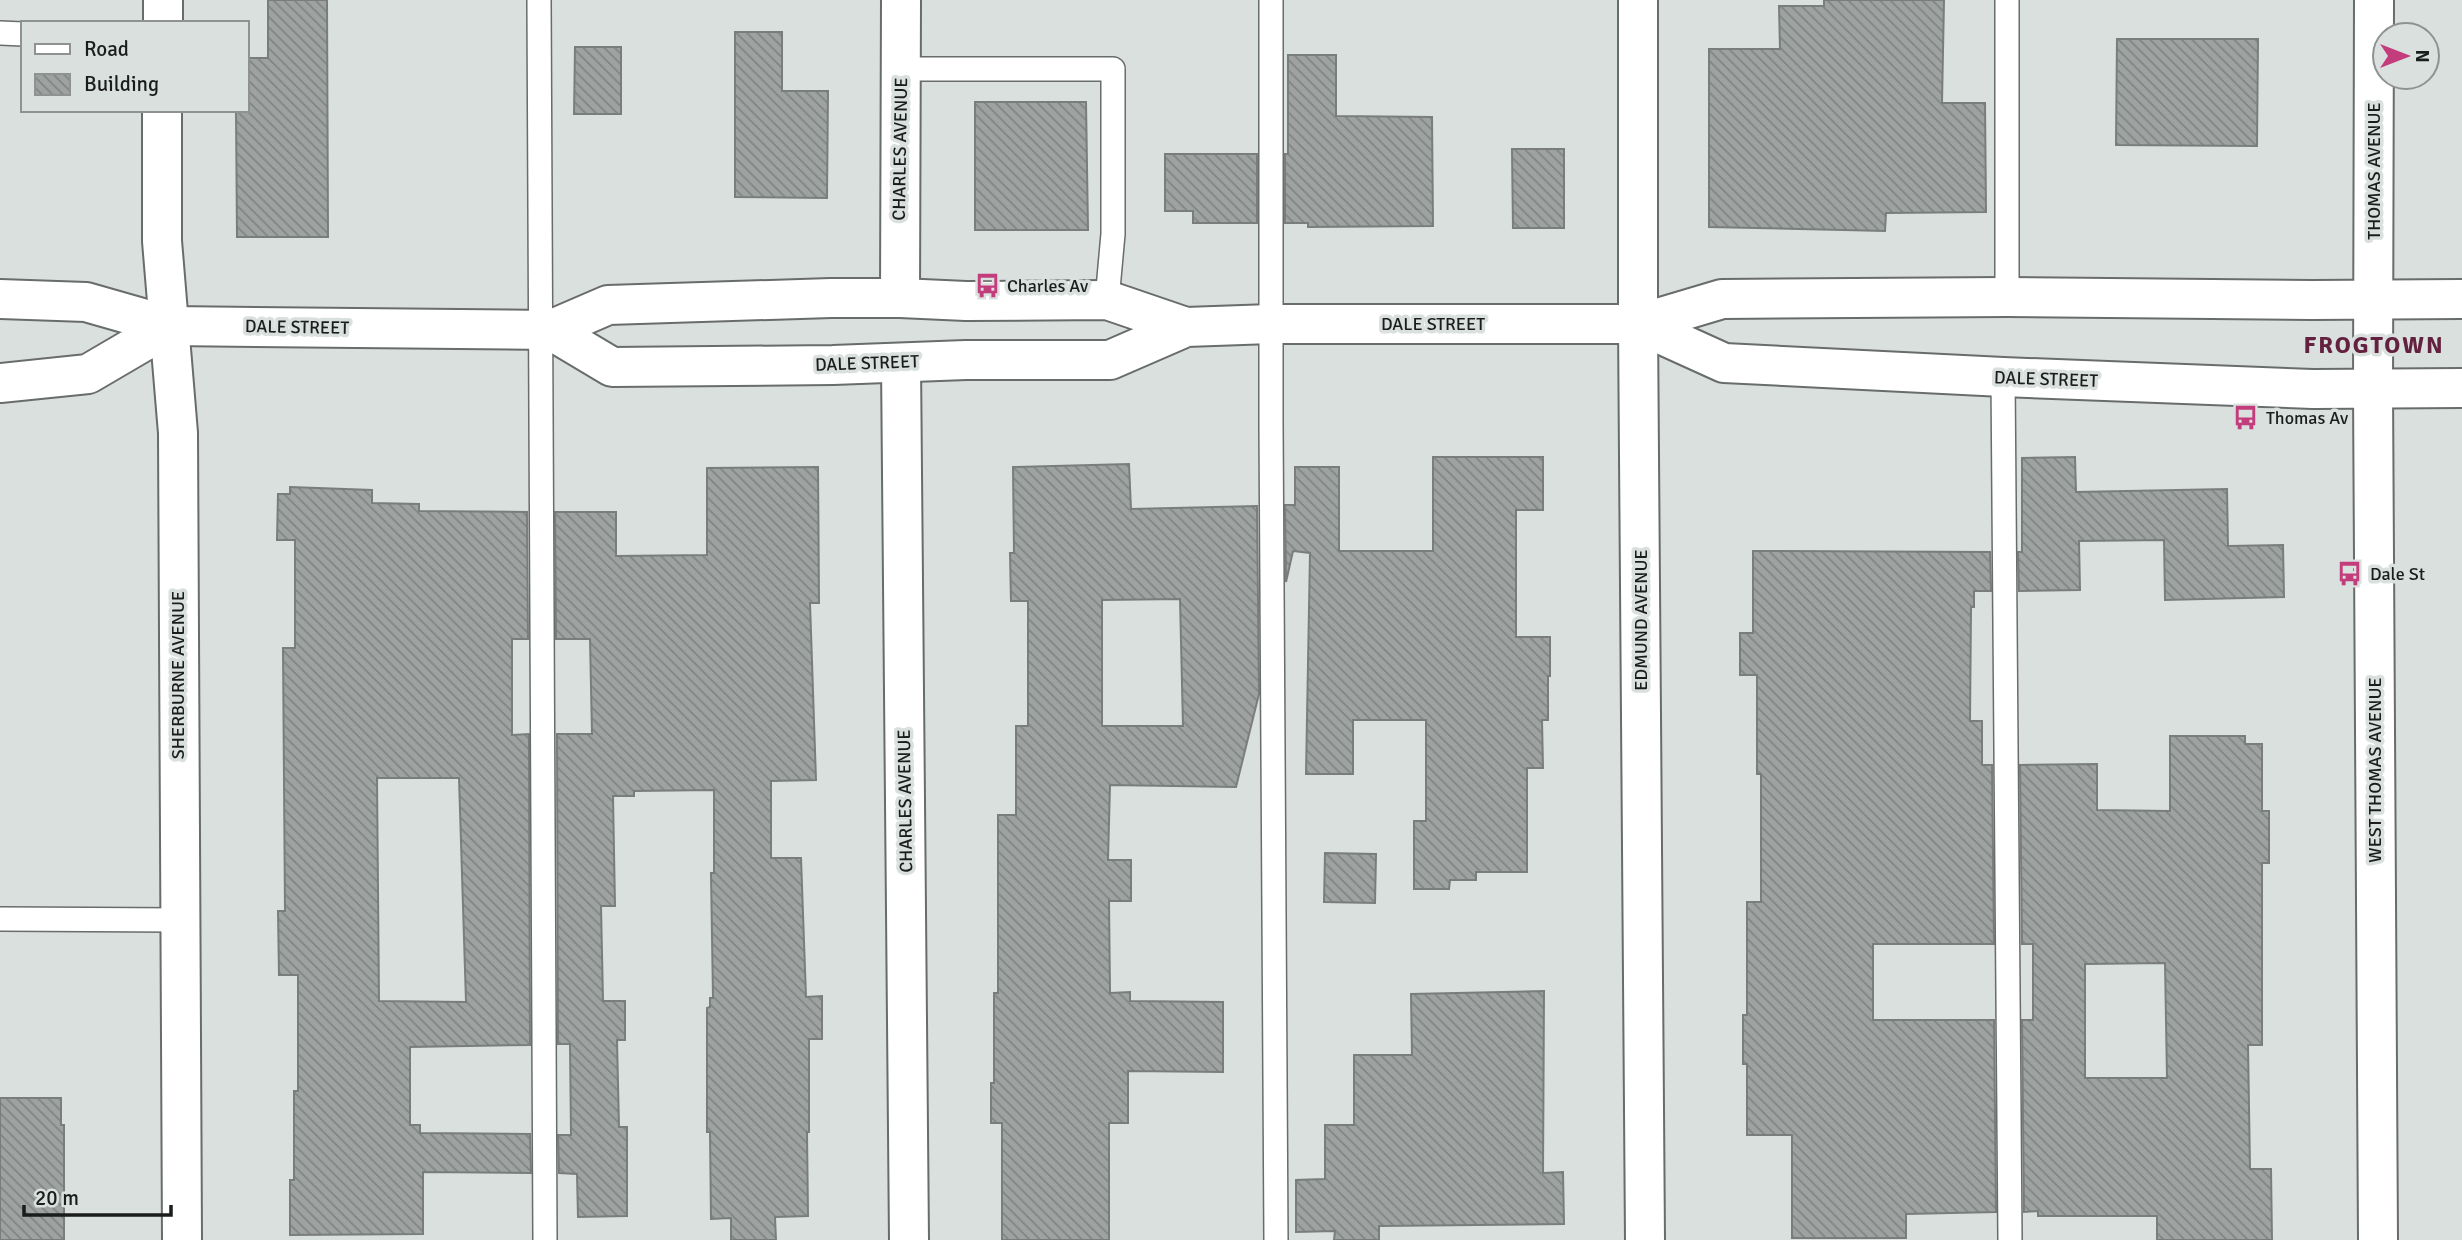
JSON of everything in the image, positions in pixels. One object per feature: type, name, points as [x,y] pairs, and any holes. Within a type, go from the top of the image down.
[{"type":"street","points":[[163,0],[163,21]]},
{"type":"street","name":"CHARLES AVENUE","points":[[900,298],[901,0]]},
{"type":"street","name":"EDMUND AVENUE","points":[[1638,0],[1645,1240]]},
{"type":"street","name":"THOMAS AVENUE","points":[[2374,0],[2374,300]]},
{"type":"street","name":"SHERBURNE AVENUE","points":[[162,112],[162,241],[178,433],[182,1240]]},
{"type":"street","name":"DALE STREET","points":[[0,299],[86,302],[170,326],[546,330],[608,305],[900,298],[966,301],[1107,300],[1186,327],[1271,324],[1638,324],[1722,299],[2462,299]]},
{"type":"street","name":"WEST THOMAS AVENUE","points":[[2374,300],[2378,1240]]},
{"type":"street","name":"DALE STREET","points":[[1638,324],[1724,363],[2313,389],[2462,388]]},
{"type":"street","points":[[0,383],[88,374],[170,326]]},
{"type":"street","name":"DALE STREET","points":[[546,330],[612,367],[1110,360],[1186,327]]},
{"type":"street","name":"CHARLES AVENUE","points":[[901,363],[909,1240]]},
{"type":"lane","points":[[539,0],[546,330],[545,1240]]},
{"type":"lane","points":[[1271,0],[1276,1240]]},
{"type":"lane","points":[[2007,0],[2007,297]]},
{"type":"lane","points":[[0,33],[21,34]]},
{"type":"lane","points":[[901,69],[1113,69],[1113,234],[1107,300]]},
{"type":"lane","points":[[2003,377],[2010,1240]]},
{"type":"lane","points":[[0,919],[179,920]]},
{"type":"building","points":[[268,0],[327,0],[328,237],[237,237],[236,112],[248,112],[248,58],[268,58]]},
{"type":"building","points":[[1824,0],[1944,0],[1942,103],[1985,103],[1986,212],[1886,213],[1885,231],[1709,227],[1709,49],[1780,49],[1779,6],[1824,6]]},
{"type":"building","points":[[735,32],[782,32],[782,91],[828,91],[827,198],[735,197]]},
{"type":"building","points":[[2117,39],[2258,39],[2257,146],[2116,145]]},
{"type":"building","points":[[575,47],[621,47],[621,114],[574,114]]},
{"type":"building","points":[[1288,55],[1336,55],[1336,116],[1432,117],[1433,226],[1308,227],[1308,223],[1285,223]]},
{"type":"building","points":[[975,102],[1086,102],[1088,230],[975,230]]},
{"type":"building","points":[[1512,149],[1564,149],[1564,228],[1513,228]]},
{"type":"building","points":[[1165,154],[1257,154],[1257,223],[1193,223],[1193,211],[1165,211]]},
{"type":"building","points":[[1433,457],[1543,457],[1543,510],[1516,510],[1516,637],[1550,637],[1550,676],[1548,720],[1542,720],[1543,768],[1527,768],[1527,872],[1476,872],[1476,880],[1450,880],[1449,889],[1414,889],[1414,821],[1426,821],[1426,720],[1353,720],[1353,774],[1306,774],[1310,553],[1293,551],[1286,582],[1285,505],[1295,505],[1295,467],[1339,467],[1339,551],[1433,551]]},
{"type":"building","points":[[2075,457],[2076,492],[2227,489],[2228,546],[2283,545],[2284,597],[2165,600],[2164,540],[2079,541],[2080,590],[2019,591],[2018,552],[2022,552],[2022,458]]},
{"type":"building","points":[[1129,464],[1131,509],[1257,506],[1259,694],[1236,787],[1110,785],[1108,860],[1131,860],[1131,901],[1109,901],[1110,993],[1130,992],[1130,1001],[1223,1002],[1223,1072],[1128,1071],[1128,1123],[1109,1123],[1109,1240],[1002,1240],[1002,1123],[991,1123],[994,993],[998,993],[998,815],[1016,815],[1016,726],[1028,726],[1028,601],[1011,601],[1010,553],[1014,553],[1013,467]],"holes":[[[1180,599],[1183,726],[1102,726],[1102,600]]]},
{"type":"building","points":[[818,467],[819,603],[810,603],[816,780],[771,781],[771,858],[801,858],[806,997],[822,996],[822,1039],[809,1039],[808,1216],[775,1217],[776,1240],[731,1240],[731,1218],[711,1219],[710,1132],[707,1132],[707,1008],[710,1007],[710,998],[713,998],[711,873],[714,873],[714,790],[634,791],[634,796],[613,796],[615,906],[601,906],[603,1001],[625,1001],[625,1040],[617,1040],[619,1127],[627,1127],[627,1216],[578,1217],[577,1174],[559,1173],[558,1135],[571,1135],[570,1044],[558,1044],[557,734],[592,734],[590,639],[556,639],[555,512],[616,512],[616,556],[707,555],[707,468]]},
{"type":"building","points":[[290,487],[372,490],[372,503],[419,504],[419,511],[527,512],[528,639],[512,639],[512,735],[529,734],[530,1045],[410,1047],[410,1125],[420,1125],[420,1133],[530,1134],[531,1173],[423,1172],[423,1234],[290,1235],[290,1180],[294,1180],[294,1091],[298,1091],[298,975],[279,975],[278,911],[285,911],[283,648],[295,648],[295,540],[277,540],[278,494],[290,494]],"holes":[[[377,778],[459,778],[466,1002],[379,1001]]]},
{"type":"building","points":[[1753,551],[1990,552],[1991,591],[1974,591],[1974,607],[1971,607],[1970,721],[1982,721],[1982,765],[1992,765],[1994,944],[1873,944],[1873,1020],[1994,1020],[1996,1212],[1906,1214],[1906,1238],[1792,1238],[1792,1135],[1747,1135],[1747,1064],[1743,1064],[1743,1015],[1747,1015],[1747,902],[1761,902],[1761,774],[1757,774],[1757,675],[1740,675],[1740,633],[1753,633]]},
{"type":"building","points":[[2170,736],[2245,736],[2245,744],[2262,744],[2262,811],[2269,811],[2269,863],[2262,863],[2262,1045],[2248,1045],[2250,1169],[2271,1169],[2272,1240],[2157,1240],[2157,1216],[2038,1216],[2038,1211],[2024,1212],[2022,1020],[2033,1020],[2033,944],[2022,944],[2020,765],[2097,764],[2097,810],[2170,811]],"holes":[[[2165,963],[2167,1078],[2085,1078],[2085,964]]]},
{"type":"building","points":[[1325,853],[1376,854],[1375,903],[1324,902]]},
{"type":"building","points":[[1544,991],[1543,1173],[1563,1172],[1564,1224],[1379,1226],[1379,1240],[1334,1240],[1335,1231],[1296,1232],[1296,1180],[1325,1179],[1325,1125],[1354,1125],[1354,1055],[1412,1055],[1411,994]]},
{"type":"building","points":[[0,1098],[61,1098],[61,1125],[64,1125],[64,1240],[0,1240]]},
{"type":"place","name":"Charles Av","points":[[987,286]]},
{"type":"place","name":"Thomas Av","points":[[2246,418]]},
{"type":"place","name":"Dale St","points":[[2350,574]]},
{"type":"district","name":"FROGTOWN","points":[[2374,345]]}]
